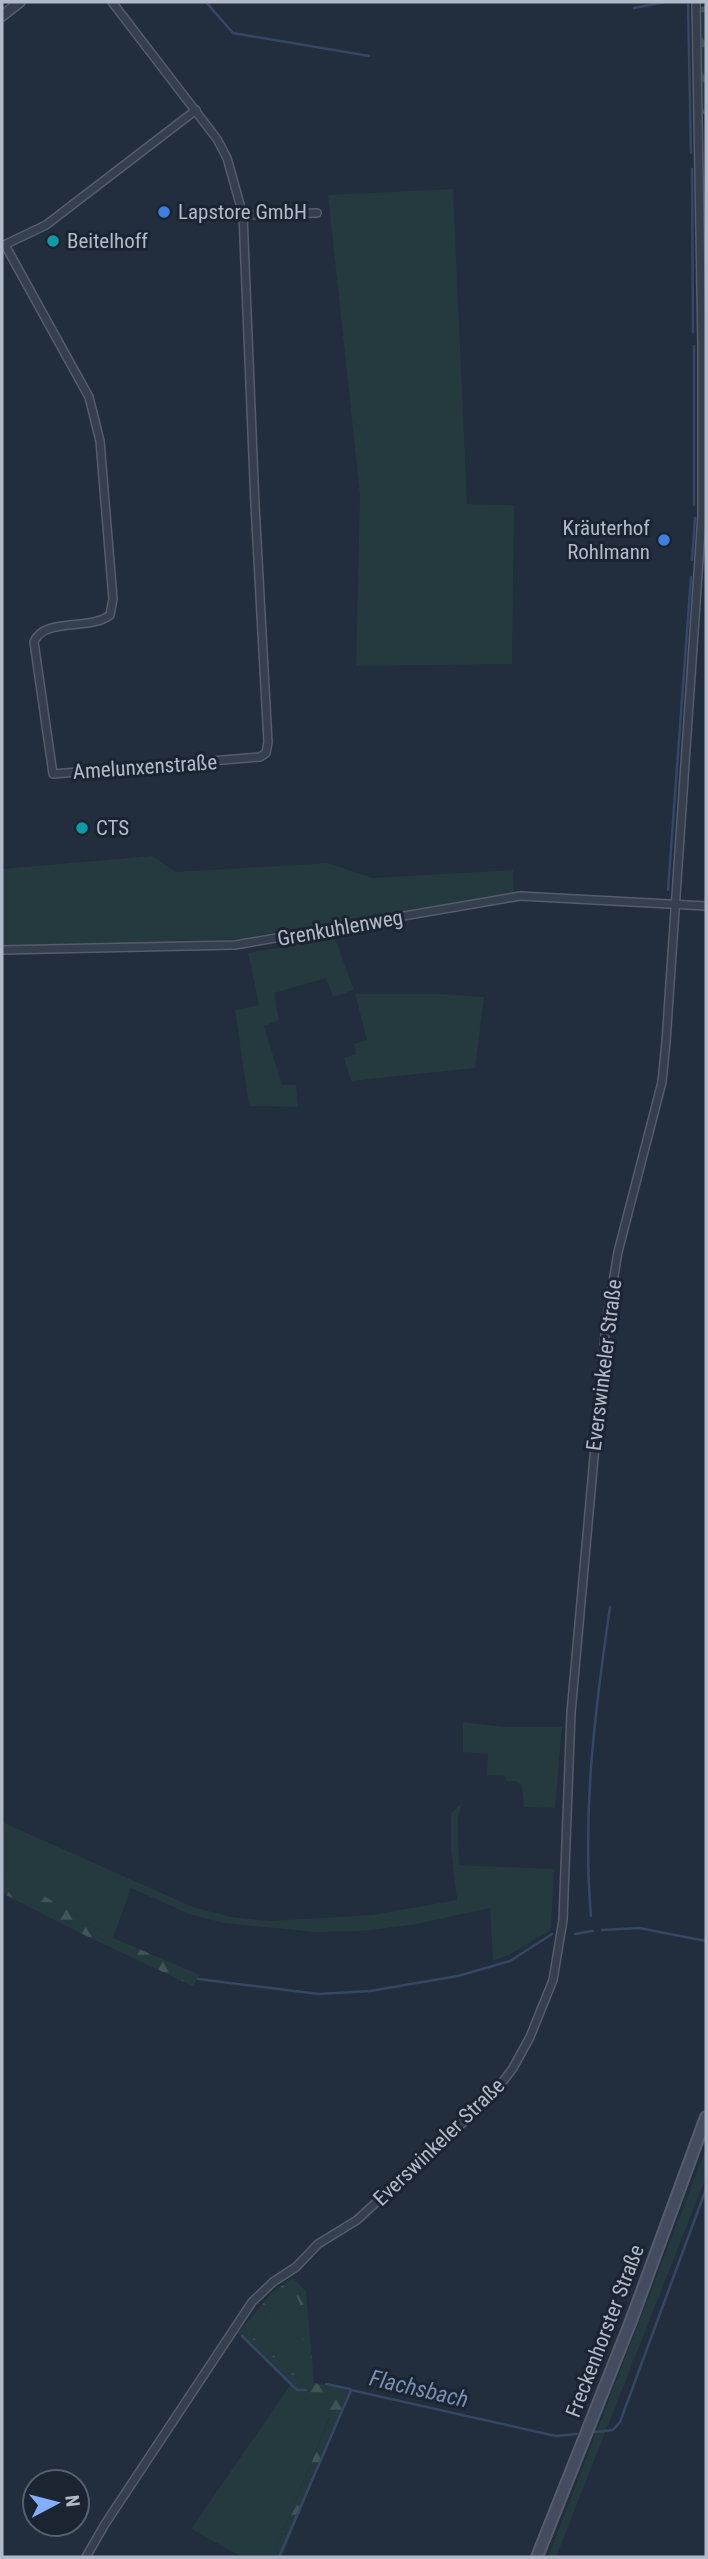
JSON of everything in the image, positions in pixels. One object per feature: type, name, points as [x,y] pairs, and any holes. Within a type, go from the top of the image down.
[{"type":"main road","name":"Freckenhorster Straße","points":[[537,2557],[631,2321],[706,2117]]},
{"type":"street","points":[[2,16],[20,2]]},
{"type":"street","name":"Amelunxenstraße","points":[[112,2],[196,110],[228,158],[243,215],[268,742],[265,753],[251,759],[53,774],[34,642],[46,629],[104,620],[113,608],[100,441],[89,397],[3,245],[46,225],[196,110]]},
{"type":"street","name":"Everswinkeler Straße","points":[[86,2557],[105,2524],[253,2302],[274,2282],[296,2267],[318,2244],[357,2220],[492,2096],[513,2068],[530,2037],[552,1980],[563,1920],[571,1713],[606,1324],[618,1252],[662,1082],[676,903],[702,514],[696,2]]},
{"type":"street","points":[[243,215],[317,213]]},
{"type":"street","name":"Grenkuhlenweg","points":[[2,950],[235,945],[520,896],[706,906]]},
{"type":"green space","points":[[706,6],[706,114],[702,114],[701,7]]},
{"type":"green space","points":[[453,189],[467,504],[514,505],[512,664],[356,666],[360,495],[328,195]]},
{"type":"green space","points":[[152,856],[176,872],[328,863],[372,878],[513,870],[514,894],[236,939],[122,945],[3,945],[2,869]]},
{"type":"green space","points":[[335,938],[354,990],[333,997],[326,978],[274,993],[279,1020],[264,1026],[282,1085],[296,1085],[298,1107],[249,1106],[235,1010],[259,1005],[248,953]]},
{"type":"green space","points":[[355,994],[484,997],[475,1068],[351,1081],[344,1058],[356,1054],[354,1044],[367,1040]]},
{"type":"green space","points":[[463,1722],[505,1727],[562,1727],[555,1808],[524,1807],[522,1785],[515,1781],[508,1782],[504,1776],[487,1775],[488,1754],[463,1752]]},
{"type":"green space","points":[[462,1803],[458,1818],[459,1865],[554,1869],[551,1930],[509,1955],[493,1961],[490,1908],[417,1924],[364,1931],[316,1932],[224,1923],[189,1914],[131,1888],[113,1938],[44,1896],[2,1875],[2,1822],[193,1907],[231,1917],[269,1921],[372,1915],[457,1900],[451,1849],[451,1813]]},
{"type":"green space","points":[[2,1875],[44,1896],[113,1938],[200,1975],[193,1986],[78,1932],[2,1893]]},
{"type":"green space","points":[[706,2149],[706,2177],[556,2557],[548,2557]]},
{"type":"green space","points":[[293,2278],[306,2291],[314,2383],[349,2390],[282,2557],[273,2557],[330,2417],[312,2405],[238,2333],[273,2292]],"holes":[[[294,2290],[300,2304],[306,2385],[251,2335],[270,2309]]]},
{"type":"green space","points":[[294,2289],[300,2304],[307,2386],[251,2335],[270,2309]]},
{"type":"green space","points":[[291,2384],[312,2405],[330,2416],[273,2557],[242,2557],[191,2529]]},
{"type":"waterway","points":[[206,2],[233,33],[369,56]]},
{"type":"waterway","points":[[634,8],[665,2]]},
{"type":"waterway","points":[[688,5],[691,153]]},
{"type":"waterway","points":[[692,169],[693,332]]},
{"type":"waterway","points":[[694,346],[694,505]]},
{"type":"waterway","points":[[692,560],[695,518]]},
{"type":"waterway","points":[[668,890],[691,577]]},
{"type":"waterway","points":[[591,1916],[589,1800],[599,1684],[610,1607]]},
{"type":"waterway","points":[[602,1930],[639,1928],[706,1941]]},
{"type":"waterway","points":[[575,1934],[593,1931]]},
{"type":"waterway","points":[[198,1979],[319,1994],[370,1991],[458,1976],[510,1961],[552,1934]]},
{"type":"waterway","name":"Flachsbach","points":[[595,2432],[613,2430],[620,2422],[706,2189]]},
{"type":"waterway","points":[[242,2336],[297,2390],[306,2390]]},
{"type":"waterway","points":[[326,2384],[350,2389]]},
{"type":"waterway","name":"Flachsbach","points":[[279,2557],[351,2390],[556,2436],[577,2434]]},
{"type":"place","name":"Lapstore GmbH","points":[[164,212]]},
{"type":"place","name":"Beitelhoff","points":[[53,241]]},
{"type":"place","name":"Kräuterhof Rohlmann","points":[[664,540]]},
{"type":"place","name":"CTS","points":[[82,828]]}]
